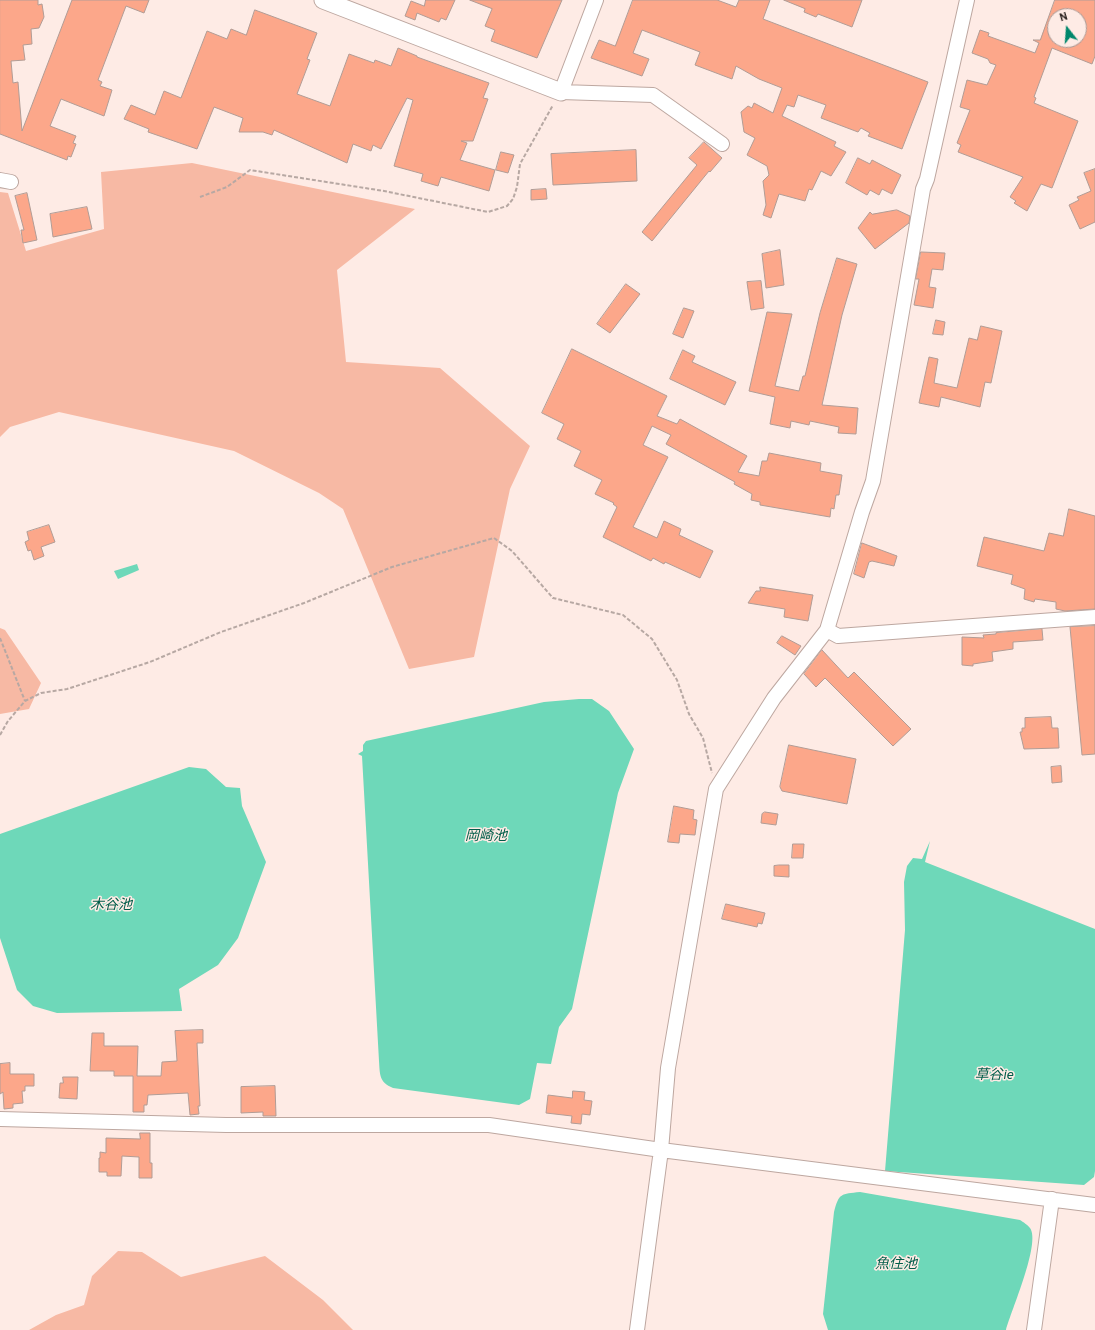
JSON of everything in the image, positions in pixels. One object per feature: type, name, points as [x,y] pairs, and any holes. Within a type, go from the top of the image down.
[{"type":"street","points":[[323,0],[561,92],[652,94],[722,144]]},
{"type":"street","points":[[561,92],[596,0]]},
{"type":"street","points":[[637,1330],[661,1150],[668,1068],[716,789],[774,698],[827,630],[862,512],[873,481],[923,189],[927,179],[967,0]]},
{"type":"street","points":[[827,630],[838,636],[1095,617]]},
{"type":"street","points":[[0,1120],[226,1125],[489,1125],[661,1150],[1095,1205]]},
{"type":"street","points":[[1034,1330],[1052,1199]]},
{"type":"path","points":[[200,196],[227,187],[250,170],[384,190],[488,212],[507,206],[513,199],[517,187],[520,164],[561,92]]},
{"type":"path","points":[[0,735],[8,721],[25,701],[41,693],[66,689],[150,662],[222,632],[304,603],[392,567],[494,538],[512,551],[553,598],[623,615],[652,639],[677,680],[689,714],[703,738],[716,789]]},
{"type":"path","points":[[0,638],[25,701]]},
{"type":"shaded area","points":[[192,163],[415,209],[337,270],[346,362],[440,368],[530,446],[510,489],[474,657],[409,669],[343,509],[319,493],[234,451],[59,412],[10,427],[0,437],[0,192],[8,193],[26,251],[104,229],[101,172]]},
{"type":"shaded area","points":[[0,628],[5,630],[41,683],[29,709],[0,714]]},
{"type":"shaded area","points":[[118,1251],[142,1252],[181,1277],[265,1256],[323,1300],[353,1330],[29,1330],[56,1315],[84,1305],[92,1276]]},
{"type":"water","points":[[137,564],[139,570],[118,579],[114,571]]},
{"type":"water","name":"岡崎池","points":[[592,699],[609,711],[634,749],[618,793],[572,1009],[559,1027],[551,1064],[537,1063],[530,1099],[519,1105],[393,1088],[388,1086],[381,1078],[380,1070],[362,756],[358,754],[363,751],[363,745],[366,741],[544,702]]},
{"type":"water","name":"木谷池","points":[[189,767],[206,769],[226,787],[240,788],[242,806],[266,862],[238,938],[218,965],[179,989],[182,1011],[57,1013],[33,1006],[17,990],[0,938],[0,834]]},
{"type":"water","name":"草谷ie","points":[[930,841],[925,862],[1095,929],[1095,1171],[1094,1177],[1084,1185],[885,1171],[905,930],[904,882],[907,866],[913,858],[922,859]]},
{"type":"water","name":"魚住池","points":[[860,1192],[1020,1220],[1028,1226],[1032,1236],[1032,1248],[1024,1278],[1006,1330],[828,1330],[823,1314],[834,1212],[839,1198],[845,1194]]},
{"type":"building","points":[[0,0],[38,0],[38,5],[42,4],[44,17],[39,28],[31,29],[32,44],[23,45],[25,60],[11,61],[13,83],[18,82],[22,131],[72,0],[149,0],[144,13],[126,6],[98,80],[102,82],[100,86],[112,90],[104,116],[61,99],[50,126],[76,136],[73,143],[76,144],[71,157],[68,156],[67,160],[0,134]]},
{"type":"building","points":[[426,0],[455,0],[446,20],[441,18],[439,22],[417,13],[415,20],[405,16],[411,1],[424,6]]},
{"type":"building","points":[[470,0],[562,0],[537,58],[491,41],[495,30],[485,26],[492,9]]},
{"type":"building","points":[[633,0],[717,0],[736,7],[739,0],[770,0],[763,19],[928,82],[902,149],[868,136],[870,133],[861,128],[858,132],[821,118],[826,105],[798,95],[794,107],[787,105],[782,116],[836,142],[834,146],[846,152],[831,176],[821,171],[812,190],[809,189],[805,201],[779,194],[771,218],[763,215],[766,205],[763,181],[769,175],[767,166],[747,155],[755,138],[744,132],[741,112],[748,106],[752,108],[754,103],[773,113],[782,88],[759,79],[736,66],[732,79],[695,65],[700,52],[642,30],[633,53],[649,59],[642,76],[591,58],[599,40],[615,46]]},
{"type":"building","points":[[784,0],[862,0],[852,27],[818,14],[816,17],[804,12],[805,9]]},
{"type":"building","points":[[1055,0],[1095,0],[1095,56],[1092,64],[1052,48],[1087,48],[1087,8],[1052,8]]},
{"type":"building","points":[[255,10],[317,33],[307,59],[310,60],[297,94],[330,106],[349,54],[374,63],[375,60],[391,66],[398,48],[417,57],[489,83],[483,98],[488,99],[473,141],[461,141],[467,143],[460,160],[495,170],[489,191],[441,177],[438,186],[421,181],[423,174],[394,166],[413,100],[407,98],[381,149],[373,145],[371,151],[353,144],[347,163],[274,130],[272,135],[263,132],[239,132],[243,118],[214,107],[197,149],[148,132],[149,129],[124,119],[131,105],[155,115],[164,91],[181,98],[207,31],[227,39],[231,29],[246,35]]},
{"type":"building","points":[[1047,21],[1047,48],[1052,48],[1034,97],[1036,98],[1034,103],[1078,121],[1052,188],[1041,184],[1027,211],[1014,203],[1016,201],[1010,197],[1023,177],[958,152],[961,145],[957,143],[970,110],[960,107],[967,80],[987,85],[996,65],[990,63],[988,59],[972,53],[980,30],[989,33],[988,36],[1035,53],[1039,43],[1033,40],[1040,40]]},
{"type":"building","points":[[704,142],[722,158],[710,172],[709,171],[652,241],[642,232],[697,165],[689,158]]},
{"type":"building","points":[[636,150],[637,181],[553,185],[551,154]]},
{"type":"building","points":[[501,152],[514,155],[508,173],[496,170]]},
{"type":"building","points":[[858,158],[870,164],[872,160],[901,175],[892,194],[882,189],[879,195],[870,190],[867,195],[846,183]]},
{"type":"building","points":[[1095,169],[1095,222],[1080,229],[1069,205],[1079,200],[1077,197],[1091,191],[1084,173]]},
{"type":"building","points":[[546,189],[547,199],[531,200],[531,190]]},
{"type":"building","points":[[27,193],[37,240],[23,243],[21,230],[24,230],[15,196]]},
{"type":"building","points":[[87,207],[92,229],[53,237],[50,214]]},
{"type":"building","points":[[897,210],[910,216],[909,223],[875,249],[858,228],[870,212],[872,214]]},
{"type":"building","points":[[780,250],[784,285],[766,288],[762,254]]},
{"type":"building","points":[[921,252],[945,253],[943,270],[932,269],[929,287],[936,288],[933,308],[914,305],[919,279],[916,279]]},
{"type":"building","points":[[837,258],[857,264],[842,315],[822,405],[858,408],[856,434],[838,433],[839,427],[810,421],[809,425],[791,421],[790,428],[770,424],[775,397],[749,391],[767,312],[792,314],[775,386],[799,391],[803,376],[805,376],[820,313]]},
{"type":"building","points":[[761,281],[764,308],[751,310],[747,282]]},
{"type":"building","points":[[626,284],[640,294],[610,333],[597,324]]},
{"type":"building","points":[[684,308],[694,311],[683,338],[673,334]]},
{"type":"building","points":[[936,320],[945,322],[943,335],[933,334]]},
{"type":"building","points":[[981,326],[1002,331],[991,383],[985,382],[980,407],[941,397],[939,407],[919,403],[929,357],[938,359],[934,383],[957,388],[969,338],[977,340]]},
{"type":"building","points":[[572,349],[667,396],[657,416],[677,424],[680,419],[747,456],[738,472],[759,476],[762,461],[767,461],[769,453],[821,463],[820,471],[842,475],[839,495],[836,495],[834,509],[831,508],[830,517],[760,505],[760,502],[751,500],[752,494],[734,484],[735,482],[666,444],[671,435],[652,426],[643,445],[668,457],[633,527],[657,538],[664,521],[681,529],[679,535],[713,551],[700,578],[665,562],[664,564],[653,558],[651,561],[603,537],[617,507],[613,504],[614,503],[595,494],[602,480],[574,466],[581,451],[557,439],[564,424],[542,413]]},
{"type":"building","points":[[683,350],[695,356],[692,362],[736,382],[725,405],[670,379]]},
{"type":"building","points":[[1069,509],[1095,516],[1095,609],[1065,611],[1056,609],[1056,602],[1035,599],[1034,602],[1024,599],[1025,589],[1011,584],[1013,575],[977,566],[984,537],[1044,551],[1049,533],[1063,536]]},
{"type":"building","points":[[49,525],[55,542],[41,547],[44,556],[34,560],[31,550],[28,551],[25,542],[29,540],[27,532]]},
{"type":"building","points":[[862,543],[897,556],[894,566],[872,561],[869,562],[864,578],[854,574]]},
{"type":"building","points":[[760,587],[813,595],[808,621],[784,617],[785,609],[748,603],[756,591],[760,591]]},
{"type":"building","points":[[1095,626],[1095,754],[1082,755],[1070,627]]},
{"type":"building","points":[[1042,629],[1043,640],[1013,642],[1013,649],[992,652],[993,661],[973,664],[973,666],[962,665],[962,637],[984,638],[983,635]]},
{"type":"building","points":[[782,636],[801,646],[795,655],[777,643]]},
{"type":"building","points":[[822,650],[848,678],[854,672],[911,729],[893,746],[825,678],[816,687],[804,674]]},
{"type":"building","points":[[1051,717],[1052,728],[1058,728],[1059,748],[1024,749],[1020,732],[1022,732],[1022,728],[1025,728],[1025,718]]},
{"type":"building","points":[[789,745],[856,759],[847,804],[782,791],[780,787]]},
{"type":"building","points":[[1061,766],[1062,782],[1052,783],[1051,767]]},
{"type":"building","points":[[674,806],[694,810],[693,819],[697,820],[695,835],[680,834],[679,843],[668,842]]},
{"type":"building","points":[[765,812],[778,814],[776,825],[761,823],[762,814]]},
{"type":"building","points":[[793,844],[804,844],[803,858],[792,858]]},
{"type":"building","points":[[789,865],[789,877],[774,876],[774,866]]},
{"type":"building","points":[[726,904],[765,913],[762,924],[758,923],[757,927],[722,919]]},
{"type":"building","points":[[203,1030],[203,1043],[197,1043],[200,1106],[198,1106],[199,1114],[190,1115],[188,1093],[148,1095],[147,1105],[144,1105],[144,1112],[133,1112],[133,1076],[114,1076],[114,1071],[90,1071],[92,1033],[104,1033],[104,1046],[138,1046],[137,1076],[161,1076],[162,1062],[177,1061],[175,1031]]},
{"type":"building","points":[[10,1063],[10,1074],[34,1074],[34,1086],[25,1086],[25,1091],[22,1091],[23,1103],[13,1104],[13,1108],[4,1109],[3,1092],[0,1094],[0,1064]]},
{"type":"building","points":[[63,1077],[78,1077],[77,1099],[59,1098],[60,1083],[63,1083]]},
{"type":"building","points":[[275,1086],[276,1116],[263,1116],[263,1112],[241,1113],[241,1087]]},
{"type":"building","points":[[573,1091],[585,1092],[584,1100],[592,1101],[590,1115],[582,1114],[581,1124],[571,1123],[572,1116],[546,1113],[548,1095],[572,1098]]},
{"type":"building","points":[[140,1133],[150,1133],[150,1163],[152,1163],[152,1178],[139,1178],[139,1157],[122,1156],[121,1176],[107,1176],[107,1172],[99,1172],[100,1152],[106,1153],[106,1138],[140,1139]]}]
